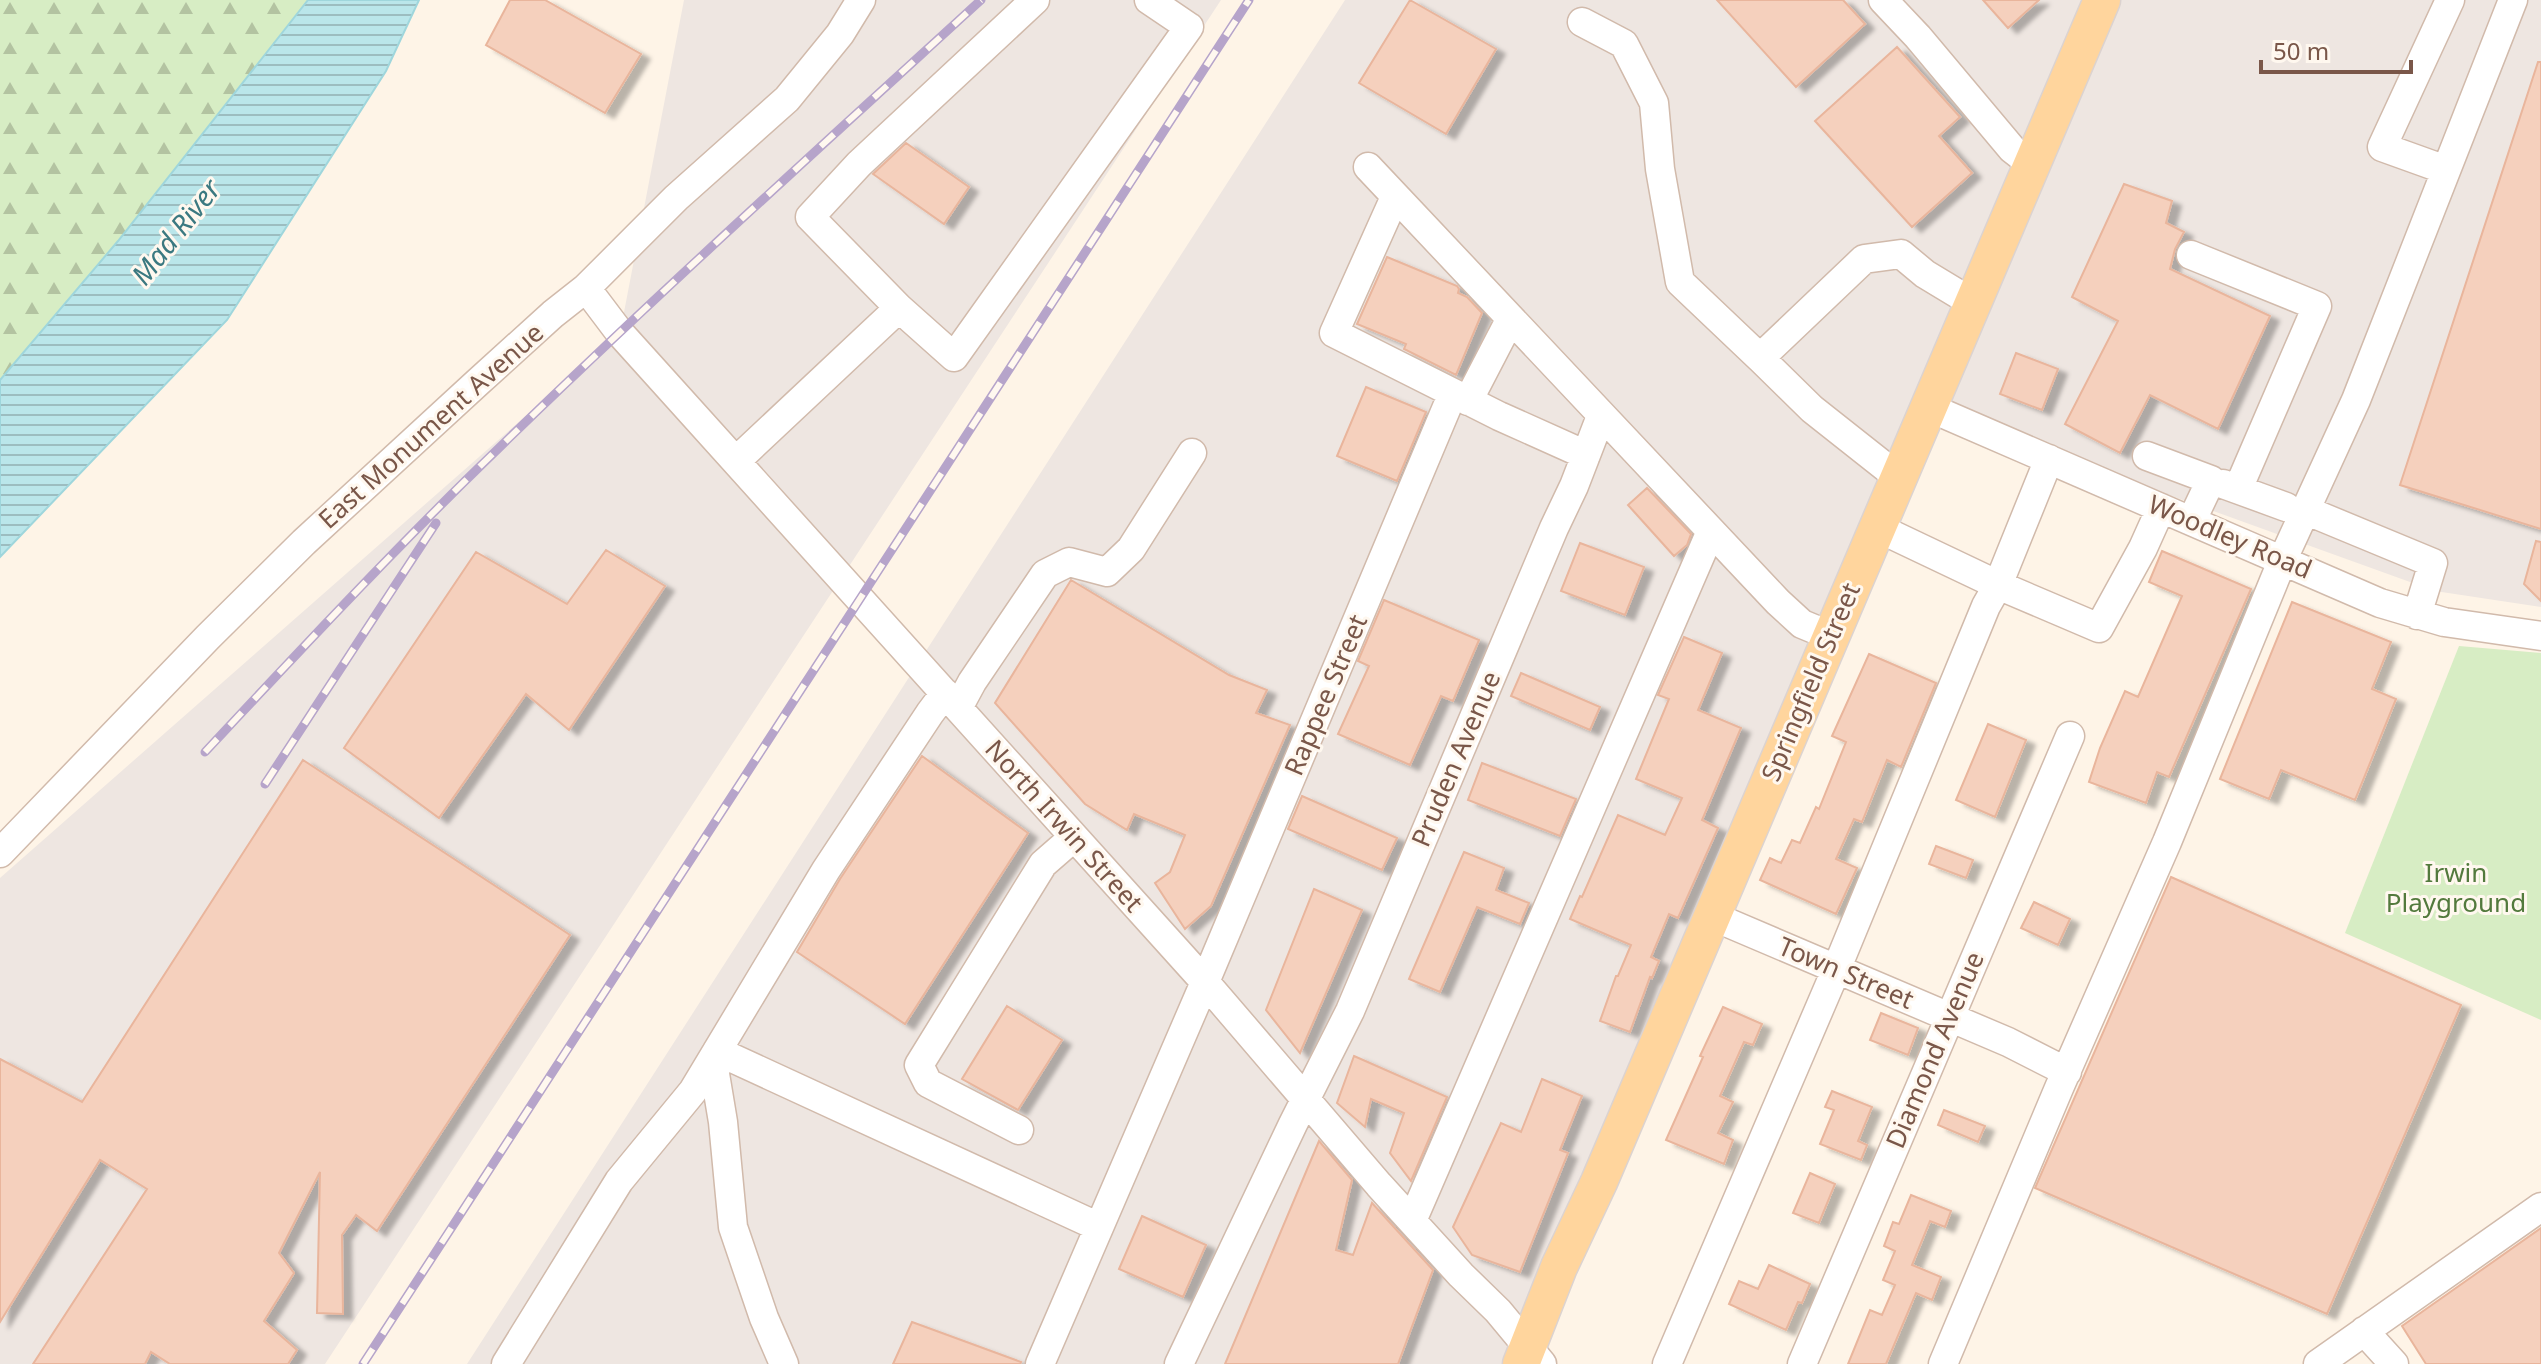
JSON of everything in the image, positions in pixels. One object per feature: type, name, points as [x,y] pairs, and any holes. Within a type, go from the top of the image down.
[{"type":"main road","name":"Springfield Street","points":[[1530,1359],[1559,1267],[1599,1182],[2102,0]]},
{"type":"street","name":"East Monument Avenue","points":[[0,853],[304,542],[478,382],[586,288],[676,198],[787,99],[840,34],[861,0]]},
{"type":"street","points":[[1035,0],[859,164],[810,217],[899,308],[954,357],[1189,27],[1149,0]]},
{"type":"street","points":[[1883,0],[2012,149],[2034,162]]},
{"type":"street","points":[[2446,170],[2382,147],[2450,0]]},
{"type":"street","points":[[1943,1364],[2167,842],[2283,559],[2296,508],[2356,400],[2513,0]]},
{"type":"street","points":[[1582,22],[1624,44],[1654,103],[1660,169],[1680,282],[1812,409],[1898,477]]},
{"type":"street","points":[[1368,167],[1778,602],[1802,624],[1831,636]]},
{"type":"street","points":[[1395,197],[1334,333],[1458,404],[1586,455]]},
{"type":"street","points":[[1760,358],[1864,259],[1901,254],[1925,274],[1973,303]]},
{"type":"street","points":[[2191,255],[2317,306],[2238,489]]},
{"type":"street","name":"North Irwin Street","points":[[586,288],[620,333],[1205,982],[1412,1221],[1498,1311],[1530,1359]]},
{"type":"street","points":[[736,461],[899,308]]},
{"type":"street","name":"Rappee Street","points":[[1040,1364],[1458,404],[1510,320]]},
{"type":"street","name":"Woodley Road","points":[[1928,407],[2380,603],[2444,622],[2541,636]]},
{"type":"street","name":"Pruden Avenue","points":[[1179,1364],[1350,1011],[1601,416]]},
{"type":"street","points":[[506,1364],[619,1181],[693,1091],[826,870],[952,701],[972,682],[1045,574],[1069,562],[1107,572],[1131,549],[1192,453]]},
{"type":"street","points":[[2147,456],[2296,508],[2433,563],[2417,615]]},
{"type":"street","points":[[1667,1364],[1836,970],[2049,459]]},
{"type":"street","points":[[2192,520],[2211,480]]},
{"type":"street","points":[[1876,527],[1998,585],[2099,628],[2161,508]]},
{"type":"street","points":[[1412,1221],[1711,531]]},
{"type":"street","name":"Diamond Avenue","points":[[1802,1364],[2070,736]]},
{"type":"street","points":[[1019,1130],[928,1083],[919,1065],[1043,864],[1074,837]]},
{"type":"street","name":"Town Street","points":[[1712,916],[2008,1042],[2067,1072]]},
{"type":"street","points":[[717,1051],[1099,1227]]},
{"type":"street","points":[[717,1051],[715,1074],[733,1227],[764,1318],[784,1364]]},
{"type":"street","points":[[2318,1364],[2541,1207]]},
{"type":"street","points":[[2364,1331],[2394,1364]]},
{"type":"shaded area","points":[[684,0],[1221,0],[325,1364],[0,1364],[0,878],[620,333]]},
{"type":"shaded area","points":[[1345,0],[2541,0],[2541,607],[2435,591],[1928,408],[1510,1364],[467,1364]]},
{"type":"green space","points":[[0,0],[308,0],[118,241],[0,380]]},
{"type":"green space","name":"Irwin Playground","points":[[2459,646],[2541,653],[2541,1020],[2345,933]]},
{"type":"water","name":"Mad River","points":[[308,0],[419,0],[386,71],[227,320],[0,557],[0,380],[118,241]]},
{"type":"building","points":[[510,0],[545,0],[641,54],[605,113],[486,45]]},
{"type":"building","points":[[1410,0],[1496,49],[1446,134],[1359,83]]},
{"type":"building","points":[[1717,0],[1843,0],[1865,24],[1796,87]]},
{"type":"building","points":[[1983,0],[2039,0],[2008,28]]},
{"type":"building","points":[[1897,47],[1960,117],[1939,136],[1972,173],[1912,227],[1815,121]]},
{"type":"building","points":[[2538,62],[2541,62],[2541,529],[2400,485]]},
{"type":"building","points":[[906,143],[969,187],[944,224],[873,174]]},
{"type":"building","points":[[2124,184],[2172,201],[2166,223],[2184,232],[2175,249],[2170,269],[2270,316],[2218,429],[2150,395],[2120,453],[2065,424],[2118,321],[2072,297]]},
{"type":"building","points":[[1387,257],[1457,286],[1458,293],[1467,297],[1482,313],[1456,375],[1404,349],[1406,344],[1357,324]]},
{"type":"building","points":[[2016,353],[2058,369],[2042,410],[2000,394]]},
{"type":"building","points":[[1366,387],[1426,412],[1397,481],[1337,456]]},
{"type":"building","points":[[1647,488],[1691,534],[1687,545],[1674,556],[1628,505]]},
{"type":"building","points":[[2536,541],[2541,542],[2541,601],[2524,584]]},
{"type":"building","points":[[1580,543],[1644,567],[1625,615],[1561,591]]},
{"type":"building","points":[[606,550],[665,586],[569,730],[526,694],[439,818],[344,748],[476,552],[567,604]]},
{"type":"building","points":[[2162,551],[2251,589],[2169,777],[2157,772],[2146,803],[2089,782],[2125,691],[2138,697],[2182,596],[2149,582]]},
{"type":"building","points":[[1071,580],[1229,675],[1267,690],[1256,713],[1290,725],[1211,906],[1185,929],[1155,883],[1170,872],[1185,835],[1134,814],[1127,830],[1085,804],[995,703]]},
{"type":"building","points":[[1384,600],[1479,640],[1453,701],[1441,696],[1410,765],[1338,734],[1369,666],[1358,661]]},
{"type":"building","points":[[2292,602],[2391,642],[2372,689],[2396,699],[2355,800],[2281,770],[2269,799],[2220,779]]},
{"type":"building","points":[[1684,637],[1722,653],[1698,710],[1741,728],[1702,820],[1718,828],[1678,918],[1669,914],[1651,957],[1659,961],[1630,1032],[1600,1021],[1631,945],[1570,919],[1618,815],[1665,835],[1682,798],[1636,779],[1669,699],[1658,695]]},
{"type":"building","points":[[1869,654],[1936,683],[1901,767],[1887,760],[1862,822],[1854,819],[1836,859],[1857,868],[1836,914],[1760,880],[1770,858],[1781,863],[1792,840],[1800,843],[1816,807],[1819,809],[1846,742],[1832,736]]},
{"type":"building","points":[[1521,673],[1600,707],[1590,730],[1511,696]]},
{"type":"building","points":[[1988,724],[2026,740],[1995,817],[1956,800]]},
{"type":"building","points":[[922,756],[1028,833],[905,1024],[797,952],[840,879]]},
{"type":"building","points":[[303,760],[570,935],[377,1231],[356,1215],[342,1235],[343,1314],[317,1313],[320,1172],[279,1253],[294,1273],[264,1321],[297,1350],[288,1364],[170,1364],[151,1352],[145,1364],[33,1364],[147,1189],[100,1160],[0,1322],[0,1059],[82,1102]]},
{"type":"building","points":[[1482,763],[1576,799],[1560,836],[1468,800]]},
{"type":"building","points":[[1302,796],[1397,838],[1382,870],[1288,829]]},
{"type":"building","points":[[1936,846],[1973,860],[1966,878],[1929,864]]},
{"type":"building","points":[[1464,852],[1504,868],[1496,890],[1529,903],[1520,924],[1477,907],[1440,992],[1409,979]]},
{"type":"building","points":[[2171,877],[2461,1005],[2327,1314],[2035,1188]]},
{"type":"building","points":[[1314,889],[1362,910],[1300,1053],[1266,1010]]},
{"type":"building","points":[[2034,902],[2070,919],[2058,945],[2021,928]]},
{"type":"building","points":[[1007,1006],[1062,1040],[1018,1110],[962,1079]]},
{"type":"building","points":[[1723,1007],[1762,1024],[1753,1045],[1744,1042],[1720,1096],[1733,1102],[1718,1133],[1733,1140],[1724,1164],[1666,1140]]},
{"type":"building","points":[[1881,1013],[1918,1028],[1908,1055],[1870,1040]]},
{"type":"building","points":[[1354,1056],[1447,1097],[1411,1181],[1390,1153],[1404,1113],[1371,1099],[1365,1127],[1337,1103]]},
{"type":"building","points":[[1542,1079],[1582,1096],[1560,1150],[1568,1153],[1520,1272],[1472,1255],[1453,1227],[1501,1123],[1521,1132]]},
{"type":"building","points":[[1832,1091],[1872,1107],[1858,1141],[1867,1145],[1861,1160],[1820,1144],[1834,1110],[1825,1107]]},
{"type":"building","points":[[1944,1110],[1985,1126],[1978,1142],[1938,1125]]},
{"type":"building","points":[[1319,1141],[1352,1180],[1336,1250],[1353,1255],[1372,1203],[1433,1270],[1398,1364],[1225,1364]]},
{"type":"building","points":[[1810,1173],[1835,1184],[1819,1223],[1793,1213]]},
{"type":"building","points":[[1911,1195],[1951,1211],[1945,1227],[1930,1221],[1912,1265],[1941,1277],[1932,1300],[1916,1293],[1886,1364],[1848,1364],[1870,1310],[1882,1315],[1895,1285],[1883,1280],[1895,1251],[1884,1246],[1893,1222],[1899,1224]]},
{"type":"building","points":[[1142,1216],[1206,1245],[1183,1297],[1119,1269]]},
{"type":"building","points":[[2541,1228],[2541,1364],[2426,1364],[2402,1326]]},
{"type":"building","points":[[1769,1265],[1810,1284],[1786,1330],[1729,1304],[1739,1281],[1758,1289]]},
{"type":"building","points":[[912,1322],[1021,1362],[893,1364]]},
{"type":"railway","points":[[205,752],[398,549],[527,420],[981,0]]},
{"type":"railway","points":[[363,1364],[1249,0]]},
{"type":"railway","points":[[265,784],[436,523]]}]
